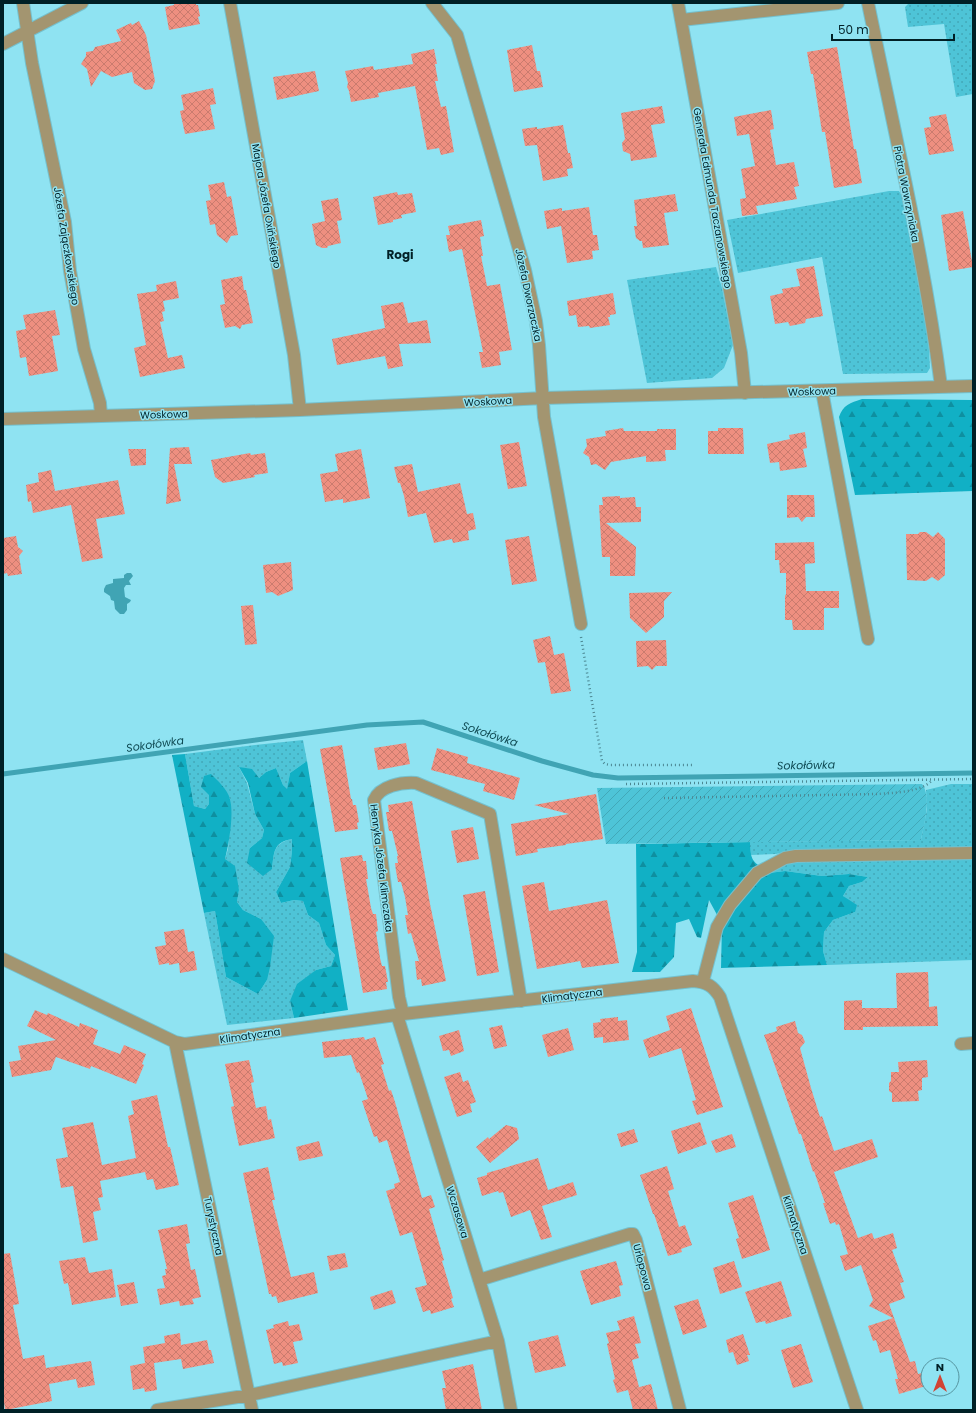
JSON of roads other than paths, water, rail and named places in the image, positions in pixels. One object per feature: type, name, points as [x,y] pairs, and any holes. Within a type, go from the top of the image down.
[{"type":"street","name":"Józefa Zajączkowskiego","points":[[23,3],[32,62],[65,222],[70,271],[84,349],[100,403],[101,416]]},
{"type":"street","points":[[3,44],[27,30],[82,3]]},
{"type":"street","name":"Majora Józefa Oxińskiego","points":[[230,3],[294,355],[300,410]]},
{"type":"street","name":"Józefa Dworzaczka","points":[[432,3],[457,35],[525,270],[540,345],[544,417],[581,624]]},
{"type":"street","name":"Generała Edmunda Taczanowskiego","points":[[678,3],[741,353],[745,393]]},
{"type":"street","points":[[681,20],[838,3]]},
{"type":"street","name":"Piotra Wawrzyniaka","points":[[868,3],[916,236],[942,386]]},
{"type":"street","name":"Woskowa","points":[[3,419],[300,410],[544,398],[973,386]]},
{"type":"street","points":[[822,391],[868,639]]},
{"type":"street","name":"Henryka Józefa Klimczaka","points":[[400,1015],[374,800],[377,792],[387,787],[408,782],[416,783],[490,814],[521,1001]]},
{"type":"street","points":[[702,981],[717,928],[730,905],[757,874],[785,858],[796,856],[973,853]]},
{"type":"street","name":"Klimatyczna","points":[[3,959],[175,1042],[185,1044],[400,1015],[693,981],[702,981],[710,984],[720,997],[857,1410]]},
{"type":"street","name":"Wczasowa","points":[[400,1015],[498,1341],[511,1410]]},
{"type":"street","name":"Turystyczna","points":[[175,1042],[252,1410]]},
{"type":"street","points":[[961,1044],[973,1043]]},
{"type":"street","name":"Urlopowa","points":[[479,1280],[633,1234],[636,1240],[680,1410]]},
{"type":"street","points":[[157,1410],[250,1395],[498,1341]]},
{"type":"waterway","name":"Sokołówka","points":[[3,774],[367,725],[423,722],[542,761],[593,775],[618,778],[973,773]]},
{"type":"district","name":"Rogi","points":[[400,255]]}]
